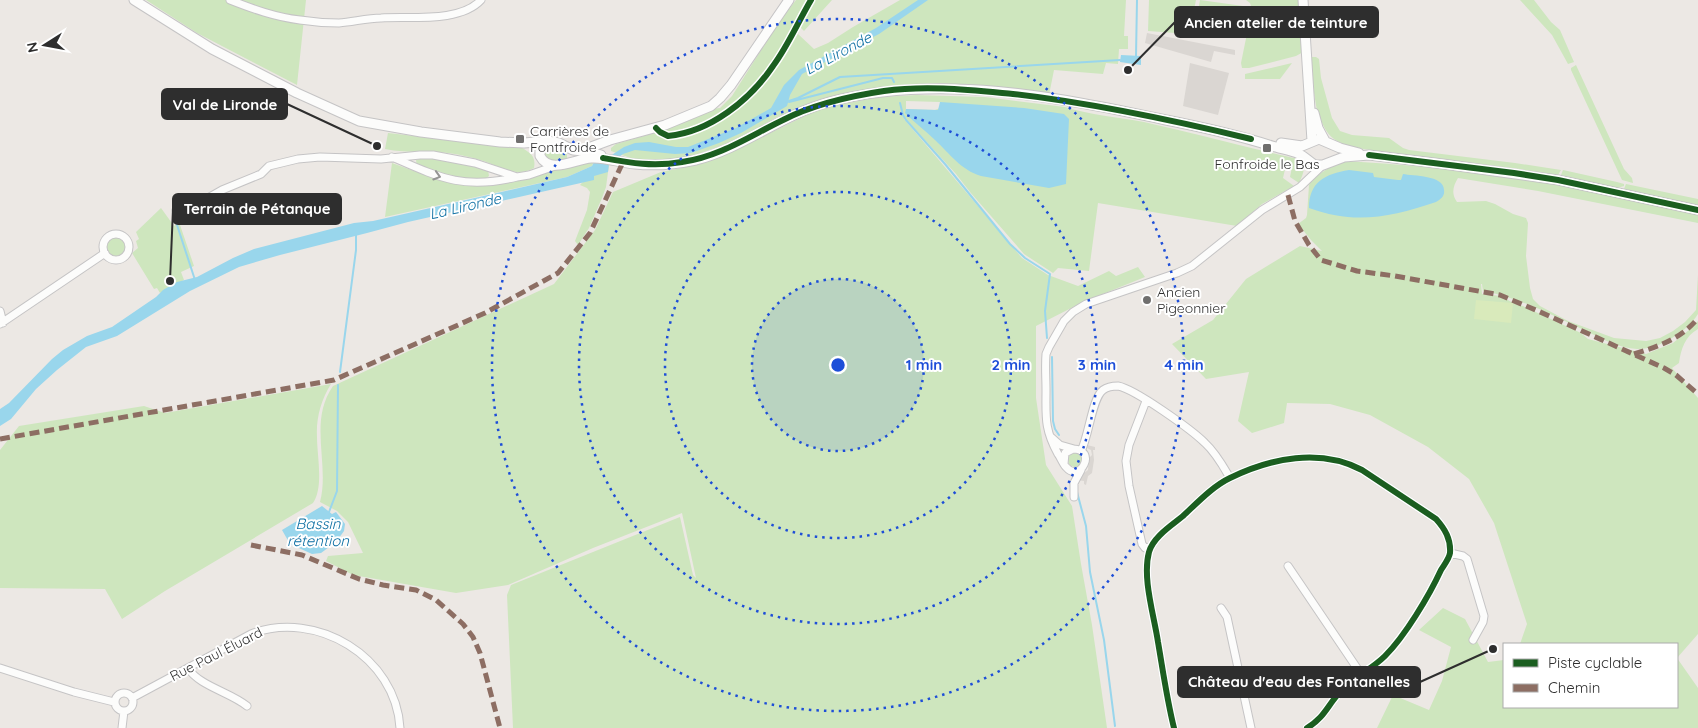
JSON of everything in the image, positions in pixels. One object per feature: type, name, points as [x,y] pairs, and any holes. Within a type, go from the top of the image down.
[{"type":"street","points":[[134,0],[212,49],[297,93],[360,121],[414,131],[516,143],[557,142],[581,155],[601,156],[636,164],[696,160],[728,148],[784,119],[819,106],[857,96],[906,89],[971,90],[1039,97],[1104,107],[1199,126],[1294,152],[1315,165],[1344,157],[1369,156],[1443,164],[1540,177],[1698,210]]},
{"type":"street","points":[[230,0],[257,11],[275,15],[302,20],[338,23],[380,18],[444,16],[469,9],[481,0]]},
{"type":"street","points":[[392,157],[420,170],[457,181],[483,183],[525,176],[568,163],[610,140],[666,125],[711,106],[720,98],[735,80],[789,0]]},
{"type":"street","points":[[1303,0],[1311,142],[1306,151],[1308,160],[1307,180]]},
{"type":"street","points":[[1049,434],[1058,443],[1078,450],[1086,458],[1083,467],[1074,480],[1074,497],[1065,465],[1049,434],[1045,414],[1046,354],[1049,347],[1068,316],[1086,304],[1177,273],[1192,266],[1262,210],[1300,187],[1331,158],[1332,153],[1315,116],[1309,83]]},
{"type":"street","points":[[1251,139],[1295,145],[1317,140],[1369,156]]},
{"type":"street","points":[[601,156],[610,140]]},
{"type":"street","points":[[537,172],[541,159],[539,148],[545,141]]},
{"type":"street","points":[[516,143],[555,166]]},
{"type":"street","points":[[565,146],[571,154],[568,163]]},
{"type":"street","points":[[176,210],[185,211],[222,190],[261,174],[269,166],[320,157],[381,159],[433,155],[476,163],[517,177]]},
{"type":"street","points":[[0,311],[1,324],[105,253]]},
{"type":"street","points":[[1078,450],[1088,432],[1093,408],[1101,392],[1109,387],[1118,386],[1146,401],[1196,434],[1212,450],[1230,478]]},
{"type":"street","points":[[1146,401],[1129,445],[1126,473],[1142,544],[1146,548],[1151,547]]},
{"type":"street","points":[[1065,465],[1068,450],[1078,450]]},
{"type":"street","points":[[1174,728],[1147,580],[1148,557],[1151,547],[1166,530],[1219,485],[1230,478],[1280,460],[1295,458],[1330,459],[1362,470],[1436,519],[1443,527],[1450,542],[1450,553],[1439,576],[1398,642],[1384,658],[1340,692],[1321,719],[1307,728]]},
{"type":"street","points":[[1065,465],[1074,471],[1083,467]]},
{"type":"street","points":[[1450,553],[1467,559],[1484,616],[1483,622],[1473,640]]},
{"type":"street","points":[[1288,566],[1361,674]]},
{"type":"street","points":[[1222,608],[1227,617],[1251,728]]},
{"type":"street","name":"Rue Paul Éluard","points":[[132,698],[251,634],[281,626],[325,633],[352,647],[375,666],[392,694],[399,716],[400,728]]},
{"type":"street","points":[[0,668],[74,692],[114,702],[117,708],[124,711]]},
{"type":"street","points":[[188,668],[195,677],[247,706]]},
{"type":"street","points":[[114,702],[117,695],[122,692],[128,693],[132,698],[131,707],[124,711]]},
{"type":"street","points":[[122,728],[124,711]]},
{"type":"green space","points":[[146,0],[306,0],[297,85],[197,33]]},
{"type":"green space","points":[[796,0],[809,0],[773,63],[757,84],[741,100],[745,101],[771,73],[813,0],[832,0],[804,31],[800,27],[798,34],[814,49],[828,43],[900,0],[1126,0],[1124,36],[1128,36],[1128,49],[1119,49],[1118,64],[1106,63],[1103,74],[1054,70],[1049,95],[942,83],[889,86],[835,97],[779,116],[734,141],[678,159],[639,161],[611,151],[611,148],[616,144],[664,130],[695,118],[710,109],[720,108],[732,96],[779,22]]},
{"type":"green space","points":[[1149,0],[1196,0],[1189,34],[1148,31]]},
{"type":"green space","points":[[1200,0],[1243,6],[1246,9],[1243,23],[1226,21],[1225,27],[1196,23]]},
{"type":"green space","points":[[1246,0],[1302,0],[1305,51],[1296,56],[1249,68],[1242,68],[1241,63],[1252,9],[1250,3]]},
{"type":"green space","points":[[1520,0],[1534,0],[1551,22],[1560,30],[1574,62],[1568,64],[1552,35]]},
{"type":"green space","points":[[1312,57],[1319,59],[1321,78],[1332,118],[1340,131],[1352,135],[1389,138],[1409,150],[1561,170],[1558,175],[1363,149],[1342,143],[1331,137],[1320,117],[1318,117],[1314,93]]},
{"type":"green space","points":[[1292,63],[1280,79],[1245,79],[1245,74]]},
{"type":"green space","points":[[1576,65],[1624,169],[1632,178],[1633,183],[1622,180],[1571,70]]},
{"type":"green space","points":[[916,95],[985,97],[1065,107],[1183,131],[1298,159],[1303,164],[1304,170],[1299,183],[1290,177],[1292,167],[1286,165],[1283,178],[1294,186],[1262,204],[1237,226],[1098,203],[1089,271],[1058,268],[1053,273],[1024,254],[956,174],[904,117],[1022,258],[1048,275],[1078,286],[1109,271],[1116,276],[1138,267],[1145,277],[1083,302],[1036,326],[1036,398],[1046,465],[1072,506],[1107,728],[513,728],[507,595],[511,585],[680,517],[693,575],[696,578],[682,513],[593,548],[508,585],[456,593],[353,575],[326,561],[328,556],[363,553],[348,522],[337,511],[320,502],[323,473],[322,414],[333,386],[554,284],[595,230],[613,192],[661,172],[723,156],[815,111],[879,97]],"holes":[[[906,101],[940,102],[940,108],[935,110],[906,109]]]},
{"type":"green space","points":[[388,133],[522,148],[532,156],[534,168],[528,171],[517,172],[455,154],[385,149]]},
{"type":"green space","points":[[544,145],[559,147],[567,153],[567,159],[564,162],[549,160],[544,156]]},
{"type":"green space","points":[[422,158],[449,160],[488,170],[489,176],[483,181],[441,174],[417,166],[416,160]]},
{"type":"green space","points":[[595,159],[592,166],[567,177],[385,217],[392,163],[439,180],[476,186]]},
{"type":"green space","points":[[1346,161],[1440,168],[1520,179],[1597,193],[1698,215],[1698,223],[1538,191],[1458,178],[1453,190],[1457,202],[1486,201],[1526,218],[1528,223],[1526,256],[1533,299],[1540,306],[1568,321],[1614,338],[1646,341],[1660,338],[1685,322],[1696,310],[1698,275],[1698,314],[1693,321],[1671,339],[1645,349],[1624,347],[1611,343],[1523,302],[1483,291],[1481,284],[1482,294],[1501,296],[1581,333],[1588,339],[1646,354],[1673,343],[1698,321],[1698,329],[1687,339],[1682,348],[1679,363],[1672,368],[1698,398],[1698,634],[1678,657],[1678,643],[1520,643],[1527,624],[1494,523],[1469,479],[1428,447],[1370,415],[1330,404],[1287,403],[1284,423],[1252,433],[1238,421],[1249,372],[1206,379],[1172,344],[1213,320],[1246,279],[1300,246],[1322,251],[1298,224],[1307,215],[1309,185],[1316,177],[1336,164]]},
{"type":"green space","points":[[601,162],[609,165],[606,187],[589,228],[578,245],[575,241],[587,210],[590,192],[587,188],[580,185]]},
{"type":"green space","points":[[1563,170],[1617,182],[1624,184],[1624,186],[1617,188],[1561,175]]},
{"type":"green space","points":[[1626,184],[1698,199],[1698,205],[1624,189]]},
{"type":"green space","points":[[161,208],[174,226],[179,222],[194,266],[181,272],[184,280],[160,293],[157,288],[154,289],[132,253],[138,248],[136,241],[139,239],[136,232]]},
{"type":"green space","points":[[116,237],[123,240],[126,247],[123,254],[116,257],[109,254],[106,247],[109,240]]},
{"type":"green space","points":[[1476,300],[1513,303],[1511,323],[1474,319]]},
{"type":"green space","points":[[331,384],[324,396],[318,416],[319,480],[313,503],[165,591],[122,619],[105,589],[0,588],[0,450],[19,426],[144,406],[165,413]]},
{"type":"green space","points":[[1072,453],[1078,453],[1082,460],[1078,467],[1072,467],[1068,463],[1068,457]]},
{"type":"green space","points":[[1443,608],[1465,619],[1488,662],[1503,660],[1503,708],[1678,708],[1678,659],[1698,688],[1698,728],[1377,728],[1393,695],[1429,710],[1442,681],[1451,647],[1419,630]]},
{"type":"shaded area","points":[[1147,33],[1235,50],[1235,55],[1214,51],[1211,62],[1145,43]]},
{"type":"shaded area","points":[[1190,63],[1229,73],[1218,115],[1183,106]]},
{"type":"shaded area","points":[[1087,445],[1095,447],[1095,450],[1093,450],[1092,473],[1088,476],[1086,485],[1084,481],[1076,480],[1088,470],[1089,458],[1092,455]]},
{"type":"water","name":"La Lironde","points":[[918,0],[928,0],[879,34],[802,74],[790,95],[787,106],[741,133],[691,153],[675,154],[635,150],[623,154],[609,164],[608,172],[594,176],[594,180],[408,222],[239,267],[190,291],[117,336],[86,347],[36,389],[11,419],[0,426],[0,409],[9,403],[63,350],[87,336],[112,327],[177,282],[197,277],[254,249],[354,223],[373,221],[567,177],[592,166],[594,162],[601,162],[624,147],[635,143],[649,142],[676,147],[688,147],[736,128],[771,108],[784,85],[799,70],[876,28]]},
{"type":"water","points":[[1121,55],[1141,56],[1141,65],[1120,62]]},
{"type":"water","points":[[940,102],[1024,108],[1064,114],[1069,119],[1066,184],[1049,188],[981,176],[967,170],[905,113],[906,109],[938,110]]},
{"type":"water","points":[[1349,170],[1373,173],[1374,177],[1398,180],[1401,180],[1403,174],[1427,177],[1439,181],[1443,185],[1444,194],[1436,202],[1404,212],[1373,217],[1342,216],[1309,208],[1312,192],[1320,181],[1333,174]]},
{"type":"water","name":"Bassin rétention","points":[[322,506],[332,514],[336,512],[345,524],[344,531],[336,542],[321,553],[312,554],[290,544],[282,530]]},
{"type":"waterway","points":[[1136,56],[1137,0]]},
{"type":"waterway","points":[[786,102],[840,77],[1120,60]]},
{"type":"waterway","points":[[789,102],[883,78],[892,78],[894,82]]},
{"type":"waterway","points":[[900,103],[906,120],[945,164],[1010,244],[1025,258],[1050,274],[1045,311],[1047,338]]},
{"type":"waterway","points":[[177,225],[195,280]]},
{"type":"waterway","points":[[340,372],[356,250],[356,235]]},
{"type":"waterway","points":[[1052,357],[1053,421],[1059,435]]},
{"type":"waterway","points":[[329,512],[337,491],[338,385]]},
{"type":"waterway","points":[[1077,492],[1086,526],[1090,572],[1104,640],[1115,726]]},
{"type":"marked path","points":[[0,439],[334,380],[485,313],[558,273],[590,233],[623,162]]},
{"type":"marked path","points":[[1288,195],[1295,221],[1309,245],[1321,260],[1357,271],[1500,295],[1664,368],[1676,375],[1698,394]]},
{"type":"marked path","points":[[1634,354],[1661,345],[1677,337],[1698,318]]},
{"type":"marked path","points":[[251,545],[302,555],[359,579],[416,590],[436,600],[463,624],[473,637],[480,653],[500,728]]},
{"type":"cycle path","points":[[656,128],[668,136],[684,133],[714,121],[741,102],[764,79],[788,42],[811,0]]},
{"type":"cycle path","points":[[603,158],[652,164],[696,159],[722,151],[795,114],[820,105],[871,93],[916,88],[981,91],[1073,102],[1251,139]]},
{"type":"cycle path","points":[[1369,155],[1558,180],[1698,210]]},
{"type":"cycle path","points":[[1174,728],[1149,597],[1147,562],[1154,541],[1211,490],[1224,481],[1262,465],[1296,458],[1313,458],[1346,463],[1362,470],[1436,519],[1447,534],[1450,543],[1450,553],[1430,592],[1393,648],[1380,661],[1345,687],[1322,715],[1307,728]]},
{"type":"place","name":"Ancien atelier de teinture","points":[[1128,70]]},
{"type":"place","name":"Carrières de Fontfroide","points":[[520,139]]},
{"type":"place","name":"Val de Lironde","points":[[377,146]]},
{"type":"place","name":"Fonfroide le Bas","points":[[1267,148]]},
{"type":"place","name":"Terrain de Pétanque","points":[[170,281]]},
{"type":"place","name":"Ancien Pigeonnier","points":[[1147,300]]},
{"type":"place","name":"Château d'eau des Fontanelles","points":[[1493,649]]}]
